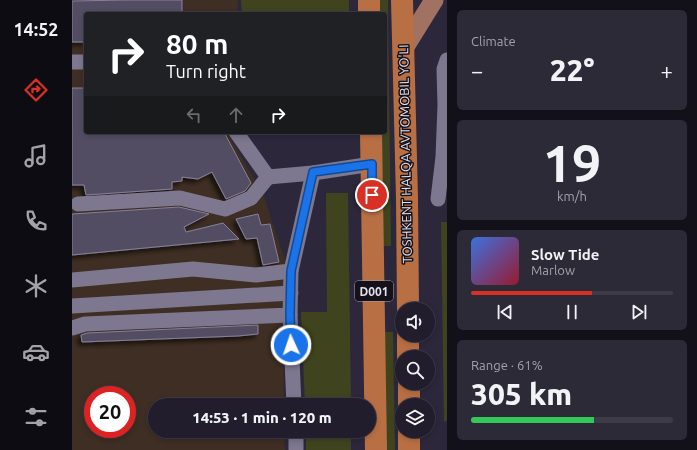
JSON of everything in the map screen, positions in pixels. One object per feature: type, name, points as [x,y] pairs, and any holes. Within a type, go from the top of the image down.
[{"type":"highway","points":[[369,0],[369,12]]},
{"type":"highway","name":"TOSHKENT HALQA AVTOMOBIL YO'LI","points":[[402,0],[408,302]]},
{"type":"highway","name":"D001","points":[[371,134],[376,450]]},
{"type":"highway","points":[[374,287],[408,288]]},
{"type":"highway","points":[[409,438],[409,450]]},
{"type":"main road","points":[[404,50],[434,0]]},
{"type":"lane","points":[[438,199],[444,157],[446,105],[444,70],[447,60]]},
{"type":"lane","points":[[72,62],[84,62]]},
{"type":"lane","points":[[237,134],[268,177]]},
{"type":"lane","points":[[78,204],[180,198],[225,209],[251,198],[268,177],[372,164]]},
{"type":"lane","points":[[294,398],[290,315],[291,271],[313,172]]},
{"type":"lane","points":[[72,280],[193,269],[256,275],[291,271]]},
{"type":"lane","points":[[72,306],[291,293]]},
{"type":"lane","points":[[72,328],[85,324],[290,315]]},
{"type":"lane","points":[[296,438],[296,450]]},
{"type":"shaded area","points":[[72,0],[238,0],[238,12],[84,12],[84,134],[228,134],[263,194],[286,263],[287,279],[282,304],[284,398],[148,398],[148,438],[284,438],[285,450],[72,450]]},
{"type":"green space","points":[[241,0],[349,0],[349,12],[242,12]]},
{"type":"green space","points":[[379,0],[388,0],[391,246],[382,246],[381,134],[387,134],[387,12],[379,12]]},
{"type":"green space","points":[[326,193],[348,193],[351,398],[305,398],[301,312],[327,312]]},
{"type":"green space","points":[[441,222],[447,222],[447,420],[444,422]]},
{"type":"green space","points":[[384,332],[393,332],[395,450],[386,450]]},
{"type":"green space","points":[[306,438],[351,438],[351,450],[306,450]]},
{"type":"building","points":[[182,0],[182,12],[84,12],[84,42],[72,42],[72,1]]},
{"type":"building","points":[[72,88],[84,88],[84,134],[225,134],[251,183],[245,191],[226,199],[212,172],[198,179],[182,177],[182,181],[172,182],[172,189],[86,195],[84,185],[72,185]]},
{"type":"building","points":[[179,207],[209,214],[184,227],[186,232],[223,223],[239,239],[72,255],[72,214]]},
{"type":"building","points":[[258,214],[261,225],[270,224],[279,262],[263,265],[257,238],[246,239],[236,219]]},
{"type":"building","points":[[258,325],[258,334],[238,336],[82,342],[81,335],[87,333]]},
{"type":"route","points":[[291,345],[291,271],[313,172],[372,164],[372,195]]}]
